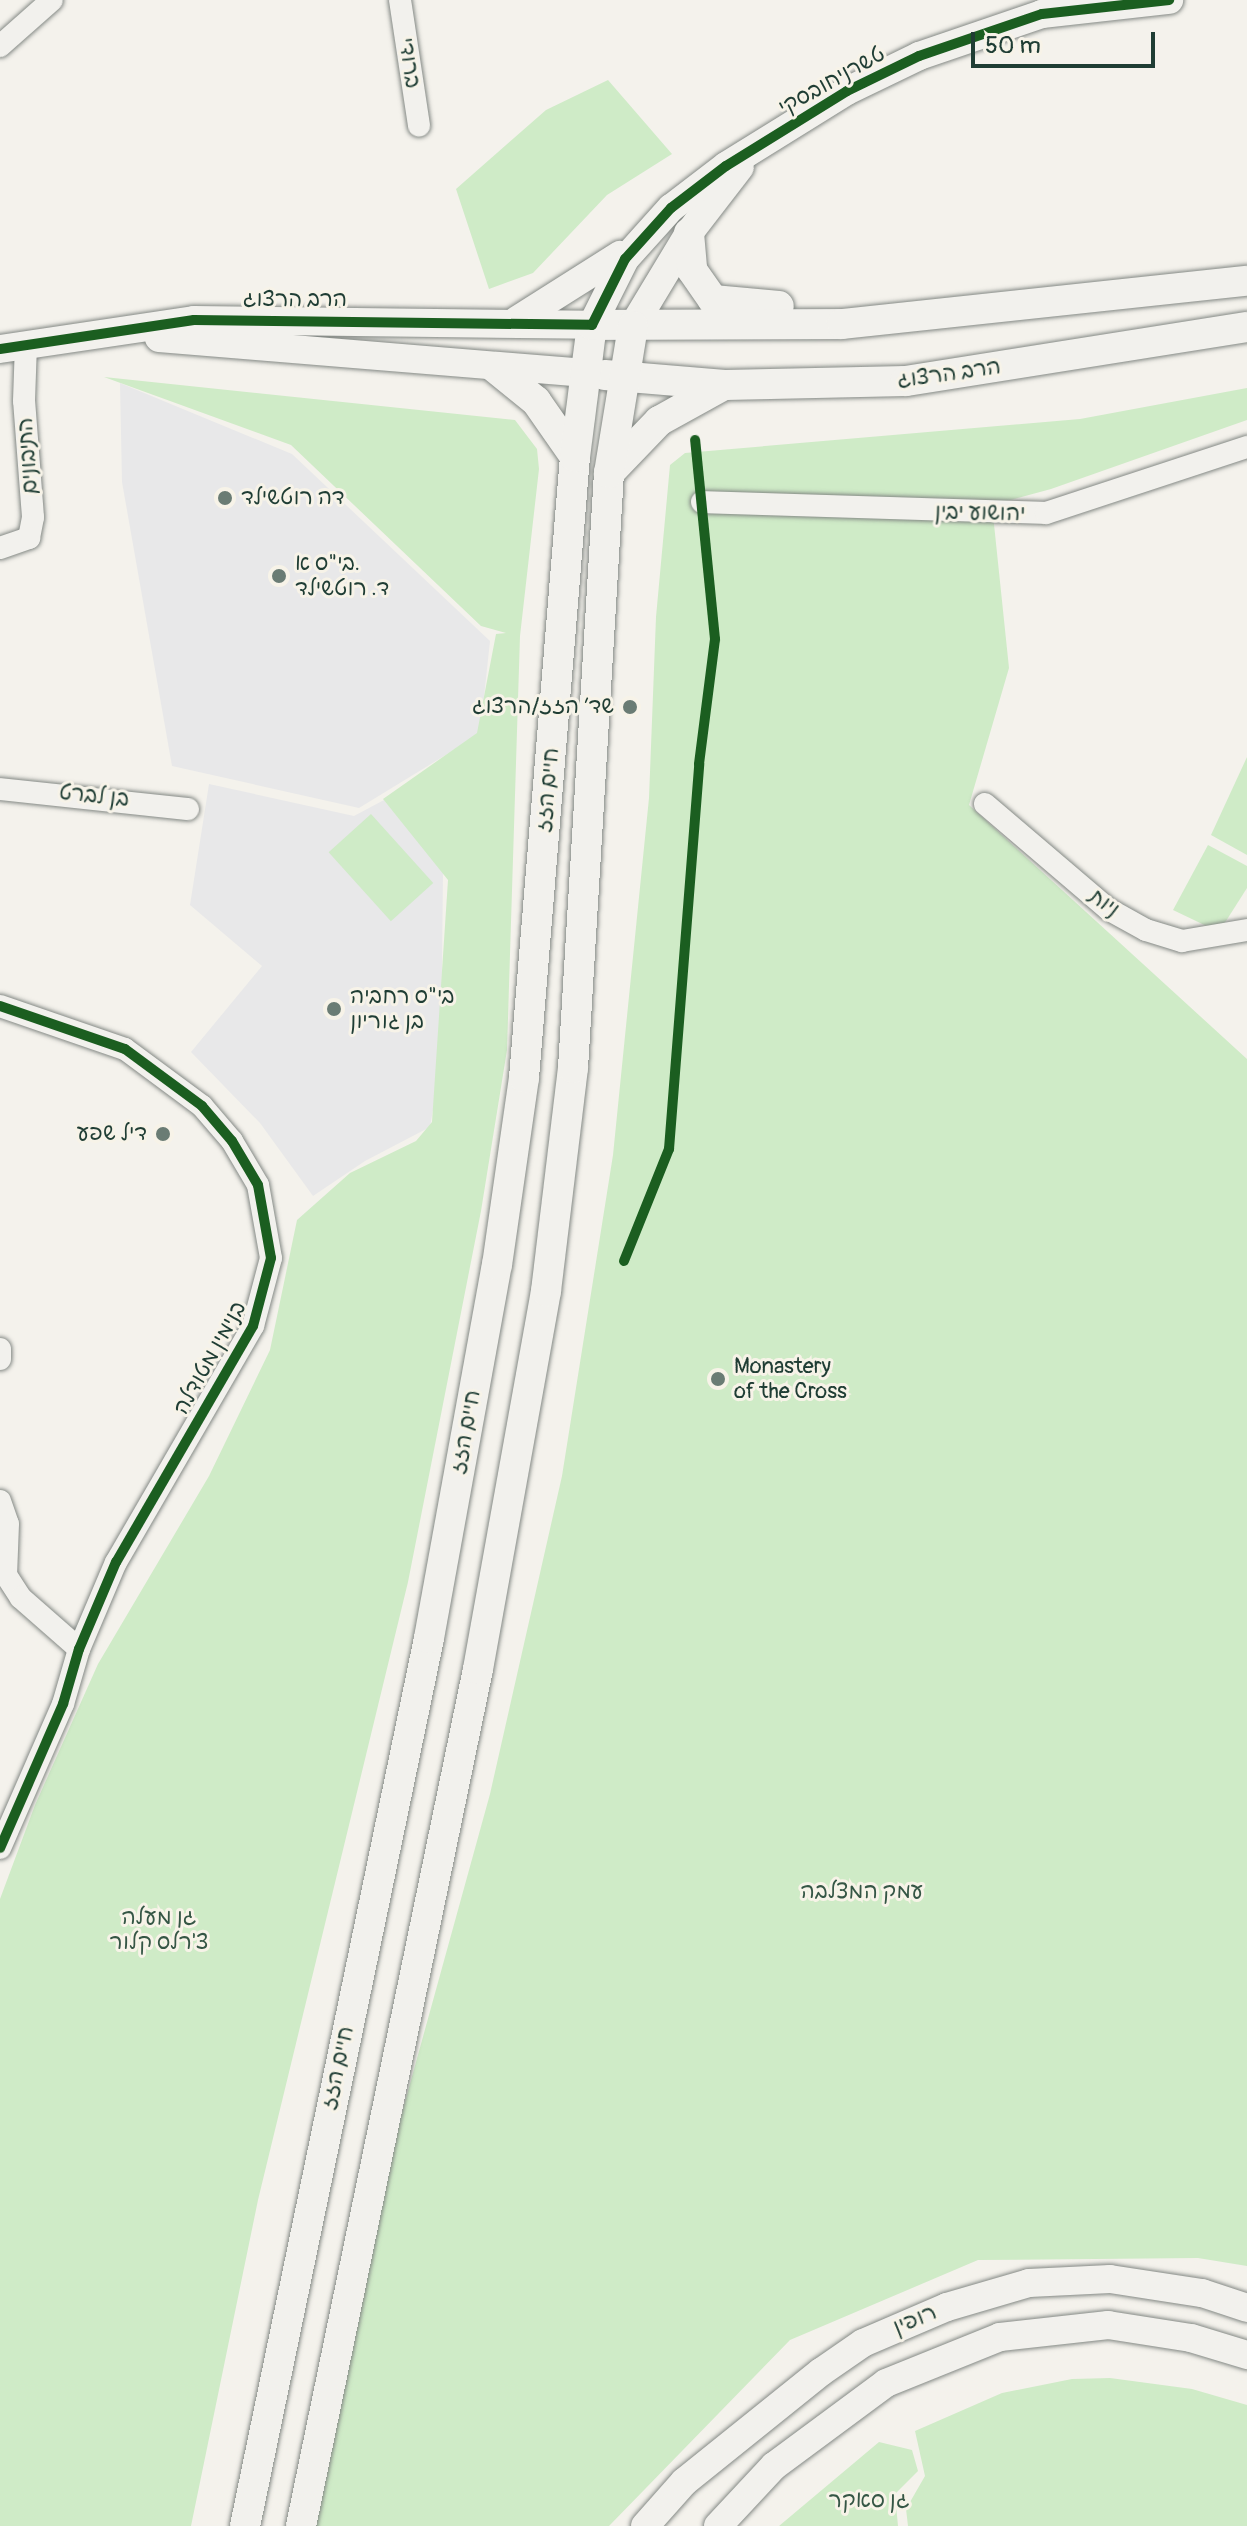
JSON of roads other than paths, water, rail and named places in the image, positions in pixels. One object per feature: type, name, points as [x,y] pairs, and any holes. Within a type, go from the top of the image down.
[{"type":"main road","points":[[689,233],[698,285],[723,303],[922,302],[992,311]]},
{"type":"main road","name":"הרב הרצוג","points":[[592,325],[797,326],[992,311],[1247,281]]},
{"type":"main road","name":"חיים הזז","points":[[245,2526],[429,1638],[497,1265],[524,1078],[575,457],[583,373],[592,325]]},
{"type":"main road","name":"חיים הזז","points":[[301,2526],[478,1669],[546,1291],[572,1081],[609,473],[622,377],[633,326]]},
{"type":"main road","name":"הרב הרצוג","points":[[583,373],[725,385],[906,381],[1247,327]]},
{"type":"main road","points":[[494,367],[536,401],[575,457]]},
{"type":"main road","points":[[609,473],[659,421],[725,385]]},
{"type":"street","points":[[0,46],[52,0]]},
{"type":"street","name":"ברודי","points":[[400,0],[419,126]]},
{"type":"street","name":"טשרניחובסקי","points":[[592,325],[613,276],[645,234],[698,185],[847,91],[977,33],[1042,14],[1169,0]]},
{"type":"street","name":"טשרניחובסקי","points":[[633,326],[689,233],[758,147]]},
{"type":"street","points":[[516,321],[572,289],[645,234]]},
{"type":"street","name":"הרב הרצוג","points":[[13,346],[194,320],[516,321],[592,325]]},
{"type":"street","name":"הרב הרצוג","points":[[13,346],[174,338],[583,373]]},
{"type":"street","name":"התיבונים","points":[[0,548],[29,538],[33,517],[24,401],[13,346]]},
{"type":"street","name":"יהושוע יבין","points":[[702,502],[1035,515],[1247,447]]},
{"type":"street","name":"בן לברט","points":[[0,789],[188,809]]},
{"type":"street","name":"ניות","points":[[985,804],[1108,909],[1146,930],[1182,941],[1247,930]]},
{"type":"street","name":"בנימין מטודלה","points":[[0,1006],[125,1049],[202,1106],[232,1141],[258,1185],[271,1258],[253,1326],[116,1562],[79,1649],[63,1704],[0,1848]]},
{"type":"street","points":[[0,1349],[0,1359]]},
{"type":"street","points":[[0,1501],[8,1524],[6,1575],[21,1598],[79,1649]]},
{"type":"street","name":"רופין","points":[[645,2526],[684,2482],[821,2372],[863,2343],[947,2307],[1029,2283],[1110,2279],[1202,2293],[1247,2308]]},
{"type":"street","name":"רופין","points":[[718,2526],[774,2466],[873,2392],[1000,2337],[1036,2329],[1108,2325],[1191,2338],[1247,2355]]},
{"type":"place","name":"דה רוטשילד","points":[[225,498]]},
{"type":"place","name":"בי\"ס א. ד. רוטשילד","points":[[279,576]]},
{"type":"place","name":"שד׳ הזז/הרצוג","points":[[630,707]]},
{"type":"place","name":"בי\"ס רחביה בן גוריון","points":[[334,1009]]},
{"type":"place","name":"דיל שפע","points":[[163,1134]]},
{"type":"place","name":"Monastery of the Cross","points":[[718,1379]]},
{"type":"park label","name":"עמק המצלבה","points":[[862,1892]]},
{"type":"park label","name":"גן מעלה צ'רלס קלור","points":[[159,1930]]},
{"type":"park label","name":"גן סאקר","points":[[869,2501]]}]
